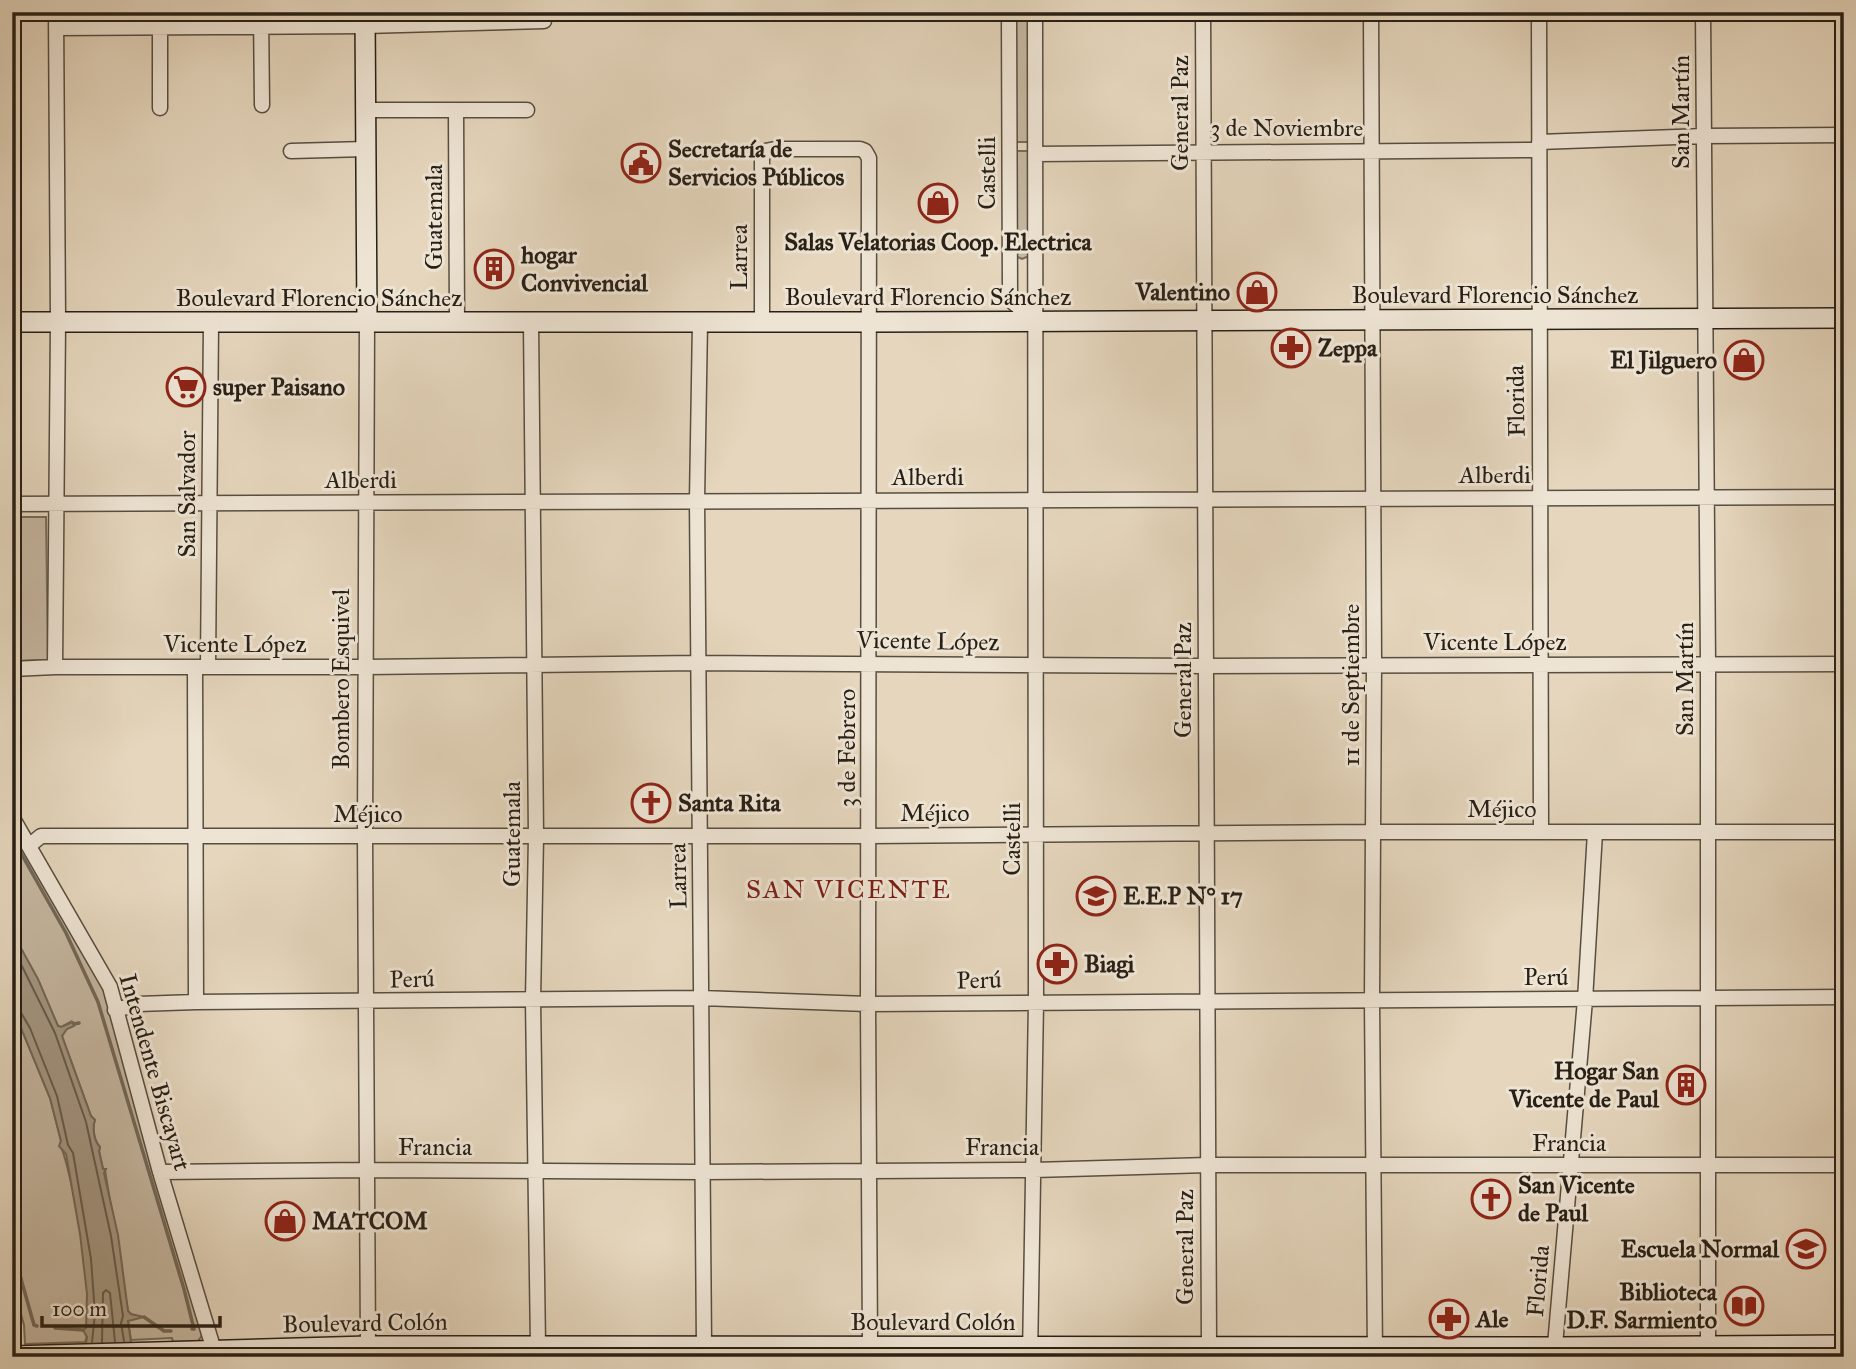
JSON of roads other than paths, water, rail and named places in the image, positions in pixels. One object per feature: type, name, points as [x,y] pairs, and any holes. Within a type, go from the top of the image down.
[{"type":"main road","name":"Bombero Esquivel","points":[[365,19],[367,322]]},
{"type":"main road","name":"Boulevard Florencio Sánchez","points":[[12,322],[1844,318]]},
{"type":"main road","name":"Boulevard Colón","points":[[12,1356],[157,1351],[216,1353],[368,1346],[538,1346],[618,1352],[704,1346],[870,1346],[894,1352],[1554,1352],[1844,1345]]},
{"type":"street","points":[[55,667],[57,12]]},
{"type":"street","name":"Castelli","points":[[1009,12],[1010,300],[1036,321]]},
{"type":"street","name":"Castelli","points":[[1030,1352],[1036,1002],[1035,12]]},
{"type":"street","name":"General Paz","points":[[1198,1350],[1208,1165],[1202,12]]},
{"type":"street","name":"11 de Septiembre","points":[[1371,12],[1374,1352]]},
{"type":"street","name":"Florida","points":[[1539,12],[1541,832]]},
{"type":"street","name":"San Martín","points":[[1695,1349],[1707,1166],[1708,665],[1703,12]]},
{"type":"street","points":[[56,28],[160,20],[544,21]]},
{"type":"street","points":[[160,20],[160,108]]},
{"type":"street","points":[[261,20],[262,105]]},
{"type":"street","points":[[366,110],[527,110]]},
{"type":"street","name":"Guatemala","points":[[456,110],[457,323]]},
{"type":"street","name":"3 de Noviembre","points":[[1009,147],[1035,150],[1203,152],[1372,151],[1539,146],[1704,136],[1844,135]]},
{"type":"street","points":[[291,151],[366,149]]},
{"type":"street","name":"Larrea","points":[[762,322],[762,158],[765,151],[865,151]]},
{"type":"street","name":"3 de Febrero","points":[[865,151],[869,159],[870,1346]]},
{"type":"street","name":"San Salvador","points":[[196,1002],[197,835],[210,502],[211,322]]},
{"type":"street","name":"Bombero Esquivel","points":[[367,322],[365,836],[368,1346]]},
{"type":"street","name":"Guatemala","points":[[531,322],[536,836],[533,1000],[538,1346]]},
{"type":"street","name":"Larrea","points":[[700,322],[697,500],[704,1346]]},
{"type":"street","name":"Alberdi","points":[[12,504],[1844,497]]},
{"type":"street","name":"Vicente López","points":[[12,669],[869,662],[1206,666],[1844,664]]},
{"type":"street","name":"Intendente Biscayart","points":[[12,817],[110,987],[160,1172],[216,1353]]},
{"type":"street","name":"Florida","points":[[1554,1352],[1586,1000],[1595,832]]},
{"type":"street","name":"Méjico","points":[[30,845],[41,836],[1844,832]]},
{"type":"street","name":"Perú","points":[[116,1010],[138,1004],[196,1002],[702,998],[868,1004],[1844,997]]},
{"type":"street","name":"Francia","points":[[160,1172],[1034,1170],[1208,1165],[1844,1166]]},
{"type":"water","points":[[12,932],[38,979],[58,1026],[73,1022],[74,1026],[67,1029],[62,1036],[91,1116],[95,1120],[94,1134],[100,1147],[103,1169],[106,1169],[104,1173],[118,1235],[128,1311],[144,1317],[128,1321],[133,1357],[84,1357],[87,1337],[83,1330],[86,1328],[87,1294],[80,1234],[66,1154],[59,1146],[61,1141],[50,1098],[12,1006]]},
{"type":"waterway","points":[[18,848],[66,933],[98,1002],[184,1289],[192,1329]]},
{"type":"waterway","points":[[74,1024],[79,1023]]},
{"type":"waterway","points":[[12,1247],[34,1325],[37,1326]]},
{"type":"waterway","points":[[144,1317],[164,1331],[171,1331]]},
{"type":"waterway","points":[[55,1328],[83,1330]]},
{"type":"place","name":"Secretaría de Servicios Públicos","points":[[641,163]]},
{"type":"place","name":"Salas Velatorias Coop. Electrica","points":[[938,203]]},
{"type":"place","name":"hogar Convivencial","points":[[494,269]]},
{"type":"place","name":"Valentino","points":[[1257,292]]},
{"type":"place","name":"Zeppa","points":[[1291,348]]},
{"type":"place","name":"El Jilguero","points":[[1744,360]]},
{"type":"place","name":"super Paisano","points":[[186,387]]},
{"type":"place","name":"Santa Rita","points":[[651,803]]},
{"type":"place","name":"E.E.P N° 17","points":[[1096,896]]},
{"type":"place","name":"Biagi","points":[[1057,964]]},
{"type":"place","name":"Hogar San Vicente de Paul","points":[[1686,1085]]},
{"type":"place","name":"San Vicente de Paul","points":[[1491,1199]]},
{"type":"place","name":"MATCOM","points":[[285,1221]]},
{"type":"place","name":"Escuela Normal","points":[[1806,1249]]},
{"type":"place","name":"Biblioteca D.F. Sarmiento","points":[[1744,1306]]},
{"type":"place","name":"Ale","points":[[1449,1319]]},
{"type":"district","name":"SAN VICENTE","points":[[849,889]]}]
